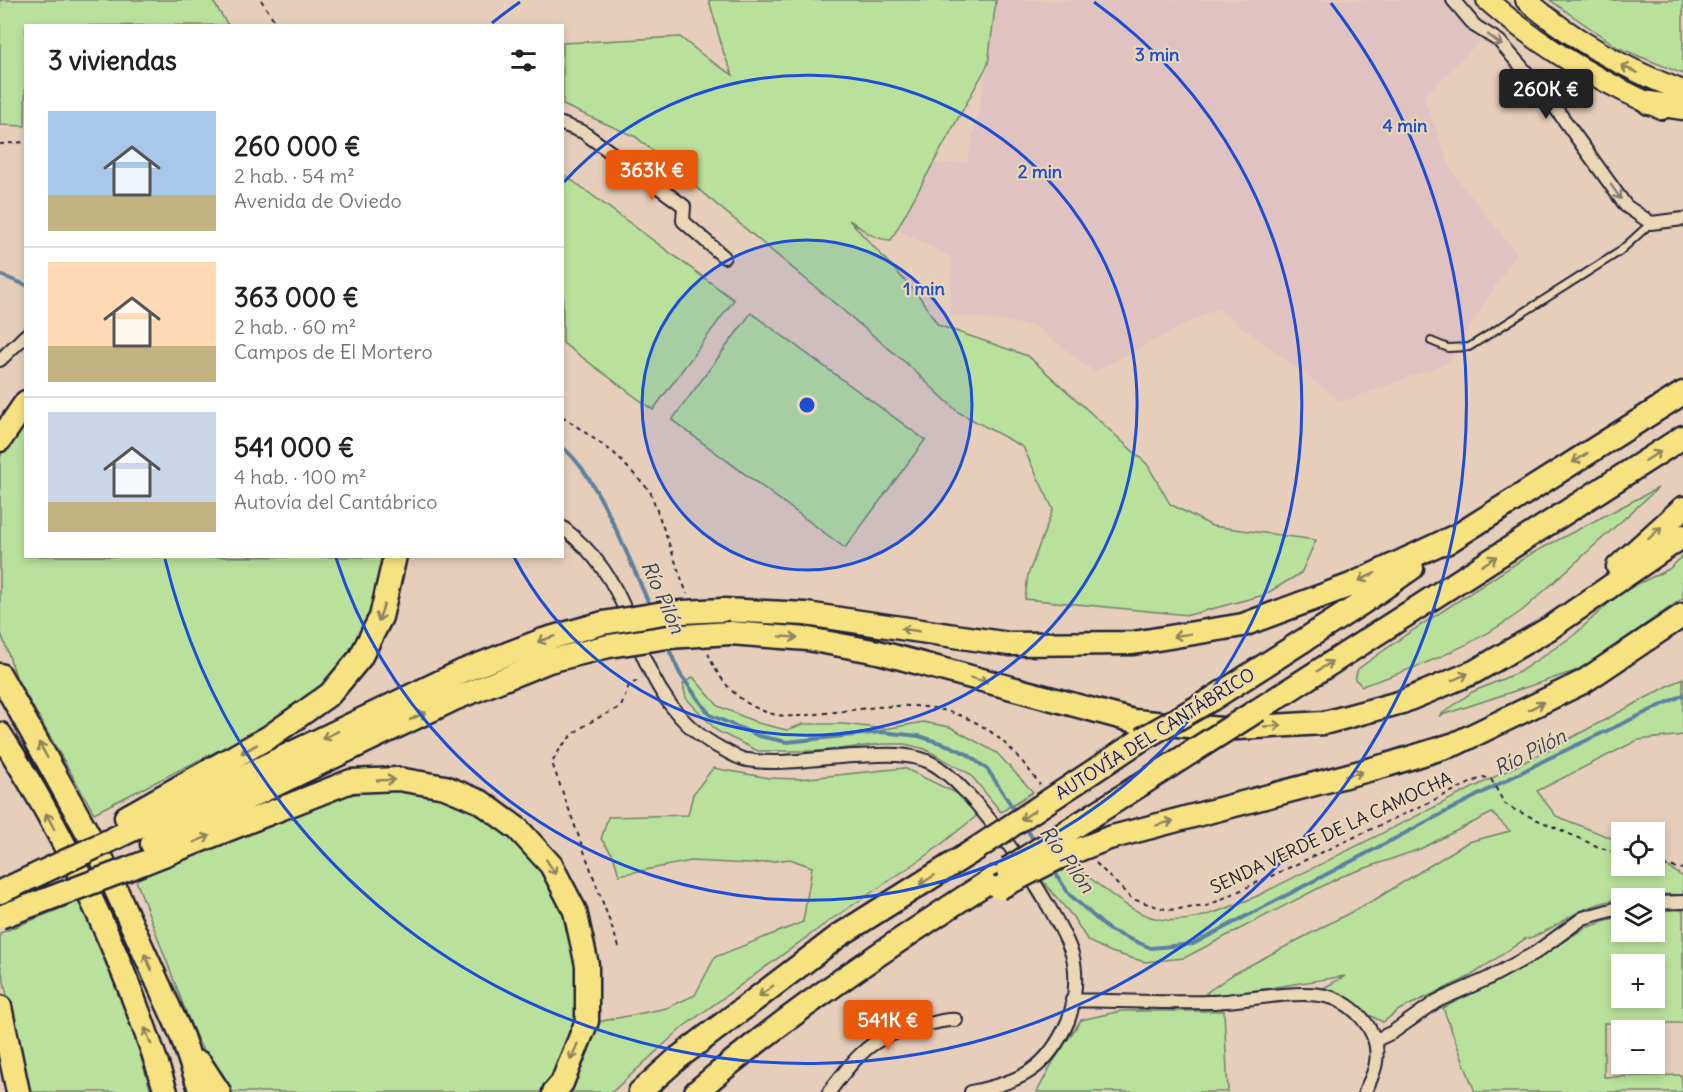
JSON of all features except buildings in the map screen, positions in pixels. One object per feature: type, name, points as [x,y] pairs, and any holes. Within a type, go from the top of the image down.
[{"type":"highway","points":[[1648,103],[1683,108]]},
{"type":"highway","name":"AUTOVÍA DEL CANTÁBRICO","points":[[640,1092],[678,1058],[840,935],[976,849],[1142,739],[1212,699],[1362,603],[1458,535],[1683,393]]},
{"type":"highway","points":[[0,440],[24,405]]},
{"type":"highway","name":"AUTOVÍA DEL CANTÁBRICO","points":[[696,1092],[732,1061],[866,962],[997,883],[1095,814],[1683,437]]},
{"type":"highway","points":[[1550,628],[1683,508]]},
{"type":"highway","points":[[0,917],[119,848],[463,671],[543,640],[603,623],[664,613],[723,610],[806,614],[1010,644],[1133,643],[1243,625],[1351,585],[1458,535]]},
{"type":"highway","points":[[0,892],[119,848],[454,699],[549,661],[609,646],[730,633],[808,639],[878,652],[1134,722],[1221,729],[1324,723],[1402,702],[1474,672],[1550,628],[1683,536]]},
{"type":"highway","points":[[119,848],[330,694],[360,658],[381,617],[395,558]]},
{"type":"highway","points":[[997,883],[1109,838],[1387,765],[1455,744],[1583,682],[1683,615]]},
{"type":"highway","points":[[0,662],[13,695]]},
{"type":"highway","points":[[0,675],[102,859],[181,1034],[201,1092]]},
{"type":"highway","points":[[0,734],[26,775],[97,910],[151,1044],[166,1092]]},
{"type":"highway","points":[[0,887],[119,848],[351,781],[398,779],[445,788],[481,802],[518,829],[551,865],[575,911],[587,965],[587,1021],[562,1083],[554,1092]]},
{"type":"highway","points":[[0,1006],[18,1092]]},
{"type":"highway","points":[[181,1034],[219,1092]]},
{"type":"main road","points":[[1488,0],[1523,32],[1557,55],[1648,103],[1683,118]]},
{"type":"main road","points":[[1526,0],[1577,40],[1612,61],[1683,91]]},
{"type":"street","points":[[1454,0],[1475,26],[1499,41],[1547,96],[1626,206],[1651,223],[1683,219]]},
{"type":"street","points":[[564,125],[583,132],[684,206],[683,221],[724,258]]},
{"type":"street","points":[[0,360],[24,337]]},
{"type":"street","points":[[564,529],[582,543],[618,589],[651,674],[666,702],[703,739],[745,760],[784,762],[903,754],[928,762],[951,775],[979,804],[1061,927],[1073,956],[1075,977],[1069,1018],[1058,1042],[1039,1064],[1007,1084],[971,1092]]},
{"type":"street","points":[[1665,903],[1683,902]]},
{"type":"street","points":[[1376,1040],[1393,1032],[1437,1001],[1487,979],[1534,953],[1583,918],[1611,910]]},
{"type":"street","points":[[1072,1000],[1176,1003],[1249,1000],[1299,994],[1322,996],[1343,1004],[1363,1018],[1376,1040],[1377,1063],[1365,1092]]},
{"type":"street","points":[[829,1092],[863,1051],[897,1029],[956,1020]]},
{"type":"lane","points":[[1431,341],[1448,348],[1469,347],[1619,252],[1651,223]]},
{"type":"path","points":[[261,0],[277,24]]},
{"type":"path","points":[[0,144],[24,142]]},
{"type":"path","points":[[564,417],[614,453],[650,491],[690,603]]},
{"type":"path","points":[[706,648],[714,670],[743,702],[785,717],[901,706],[949,711],[1001,737],[1021,757],[1040,785]]},
{"type":"path","points":[[619,947],[552,763],[562,743],[594,719],[621,707],[629,685],[651,674]]},
{"type":"path","name":"SENDA VERDE DE LA CAMOCHA","points":[[1093,859],[1132,899],[1168,910],[1207,906],[1483,777],[1491,779],[1503,803],[1611,851]]},
{"type":"path","points":[[1665,865],[1683,869]]},
{"type":"shaded area","points":[[996,0],[1447,0],[1479,42],[1424,97],[1452,172],[1516,253],[1447,363],[1342,402],[1217,308],[1094,372],[1035,326],[950,314],[952,258],[896,229],[931,164],[967,162],[988,64]]},
{"type":"green space","points":[[0,0],[212,0],[227,24],[24,24],[24,126],[0,125]]},
{"type":"green space","points":[[709,0],[996,0],[988,64],[891,240],[873,236],[849,220],[919,296],[938,325],[1028,356],[1147,464],[1170,504],[1212,526],[1316,540],[1301,573],[1264,595],[1189,615],[1025,599],[1028,575],[1053,509],[1023,447],[958,412],[906,363],[636,137],[564,105],[564,43],[680,37],[733,75],[724,54]]},
{"type":"green space","points":[[1550,0],[1683,0],[1683,74],[1619,48]]},
{"type":"green space","points":[[564,174],[734,300],[653,410],[564,344]]},
{"type":"green space","points":[[751,313],[925,440],[845,548],[672,420]]},
{"type":"green space","points":[[24,416],[24,558],[382,558],[382,571],[364,630],[336,672],[295,712],[94,813],[17,679],[0,630],[0,457]]},
{"type":"green space","points":[[1658,488],[1523,610],[1504,623],[1466,645],[1404,671],[1362,686],[1355,679],[1358,669],[1407,634],[1529,555]]},
{"type":"green space","points":[[1683,556],[1683,598],[1581,669],[1439,716],[1472,692],[1519,672],[1573,636],[1621,592],[1669,569]]},
{"type":"green space","points":[[693,677],[718,706],[758,723],[787,730],[803,724],[844,724],[885,729],[923,722],[950,727],[997,753],[1033,792],[1001,812],[970,774],[925,749],[905,744],[883,744],[820,751],[758,751],[717,731],[686,698],[683,684]]},
{"type":"green space","points":[[1683,678],[1683,735],[1638,740],[1537,791],[1556,816],[1611,838],[1611,876],[1665,876],[1665,865],[1683,877],[1683,895],[1665,894],[1665,888],[1611,888],[1611,901],[1587,908],[1544,932],[1525,939],[1469,977],[1399,1010],[1383,1022],[1320,990],[1345,976],[1213,997],[1206,993],[1235,973],[1376,899],[1468,842],[1510,831],[1492,813],[1420,849],[1340,877],[1184,958],[1145,962],[1111,952],[1088,941],[1073,917],[1042,880],[1074,865],[1122,902],[1141,913],[1159,919],[1178,920],[1200,917],[1257,896],[1556,746]]},
{"type":"green space","points":[[713,768],[769,778],[799,779],[904,768],[958,794],[979,814],[929,854],[829,921],[683,1027],[612,1092],[567,1092],[573,1083],[598,1022],[667,1008],[695,995],[715,957],[803,922],[812,867],[790,859],[750,864],[691,861],[619,875],[613,855],[601,839],[608,817],[688,815],[693,794]]},
{"type":"green space","points":[[380,789],[435,797],[462,805],[479,814],[513,837],[541,867],[562,900],[571,924],[576,952],[577,1008],[568,1041],[543,1092],[232,1092],[208,1061],[192,1028],[134,875],[330,799]]},
{"type":"green space","points":[[82,900],[134,1033],[151,1092],[28,1092],[0,963],[0,933]]},
{"type":"green space","points":[[1665,908],[1683,910],[1683,1023],[1665,1023],[1665,1020],[1611,1020],[1611,1023],[1604,1023],[1604,1077],[1681,1075],[1683,1092],[1475,1092],[1443,1008],[1507,976],[1585,928],[1611,919],[1611,942],[1665,942]]},
{"type":"green space","points":[[1121,1011],[1224,1011],[1228,1092],[1037,1092],[1053,1062],[1081,1020]]},
{"type":"waterway","name":"Río Pilón","points":[[0,275],[24,284]]},
{"type":"waterway","name":"Río Pilón","points":[[564,449],[588,477],[601,499],[651,608]]},
{"type":"waterway","name":"Río Pilón","points":[[667,645],[680,674],[710,715],[759,736],[787,742],[881,732],[919,736],[967,754],[988,770],[1017,814]]},
{"type":"waterway","name":"Río Pilón","points":[[1052,868],[1069,894],[1109,930],[1151,948],[1193,944],[1547,759],[1683,695]]},
{"type":"waterway","name":"Río Pilón","points":[[1024,825],[1035,842]]}]
